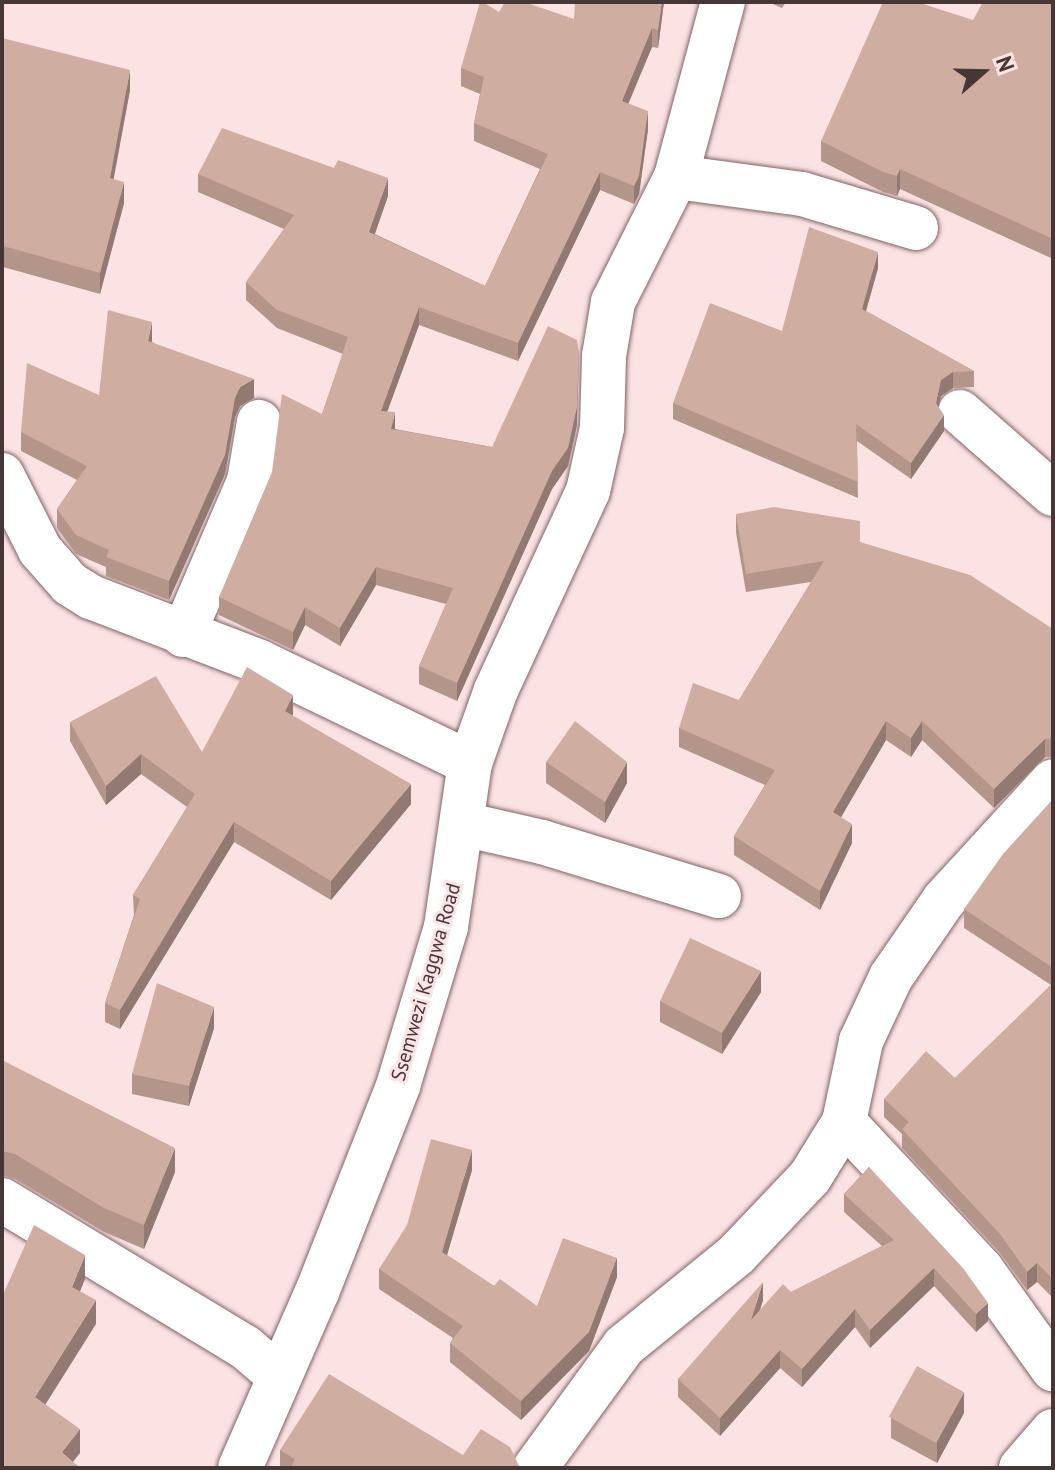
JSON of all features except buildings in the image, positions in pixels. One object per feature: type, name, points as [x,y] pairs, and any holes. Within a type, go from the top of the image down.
[{"type":"street","name":"Ssemwezi Kaggwa Road","points":[[240,1468],[398,1086],[446,927],[470,763],[501,678],[588,491],[602,428],[604,356],[613,302],[676,177],[723,2]]},
{"type":"street","points":[[676,177],[802,194],[916,228]]},
{"type":"street","points":[[960,412],[1053,494]]},
{"type":"street","points":[[183,635],[249,481],[259,422]]},
{"type":"street","points":[[2,475],[40,550],[70,584],[183,635],[260,662],[470,763]]},
{"type":"street","points":[[535,1468],[624,1346],[736,1255],[810,1177],[844,1122],[861,1041],[891,977],[944,900],[1053,781]]},
{"type":"street","points":[[463,824],[542,842],[719,896]]},
{"type":"street","points":[[844,1122],[982,1270],[1053,1369]]},
{"type":"street","points":[[2,1200],[245,1347],[279,1376]]},
{"type":"street","points":[[1021,1468],[1053,1431]]}]
